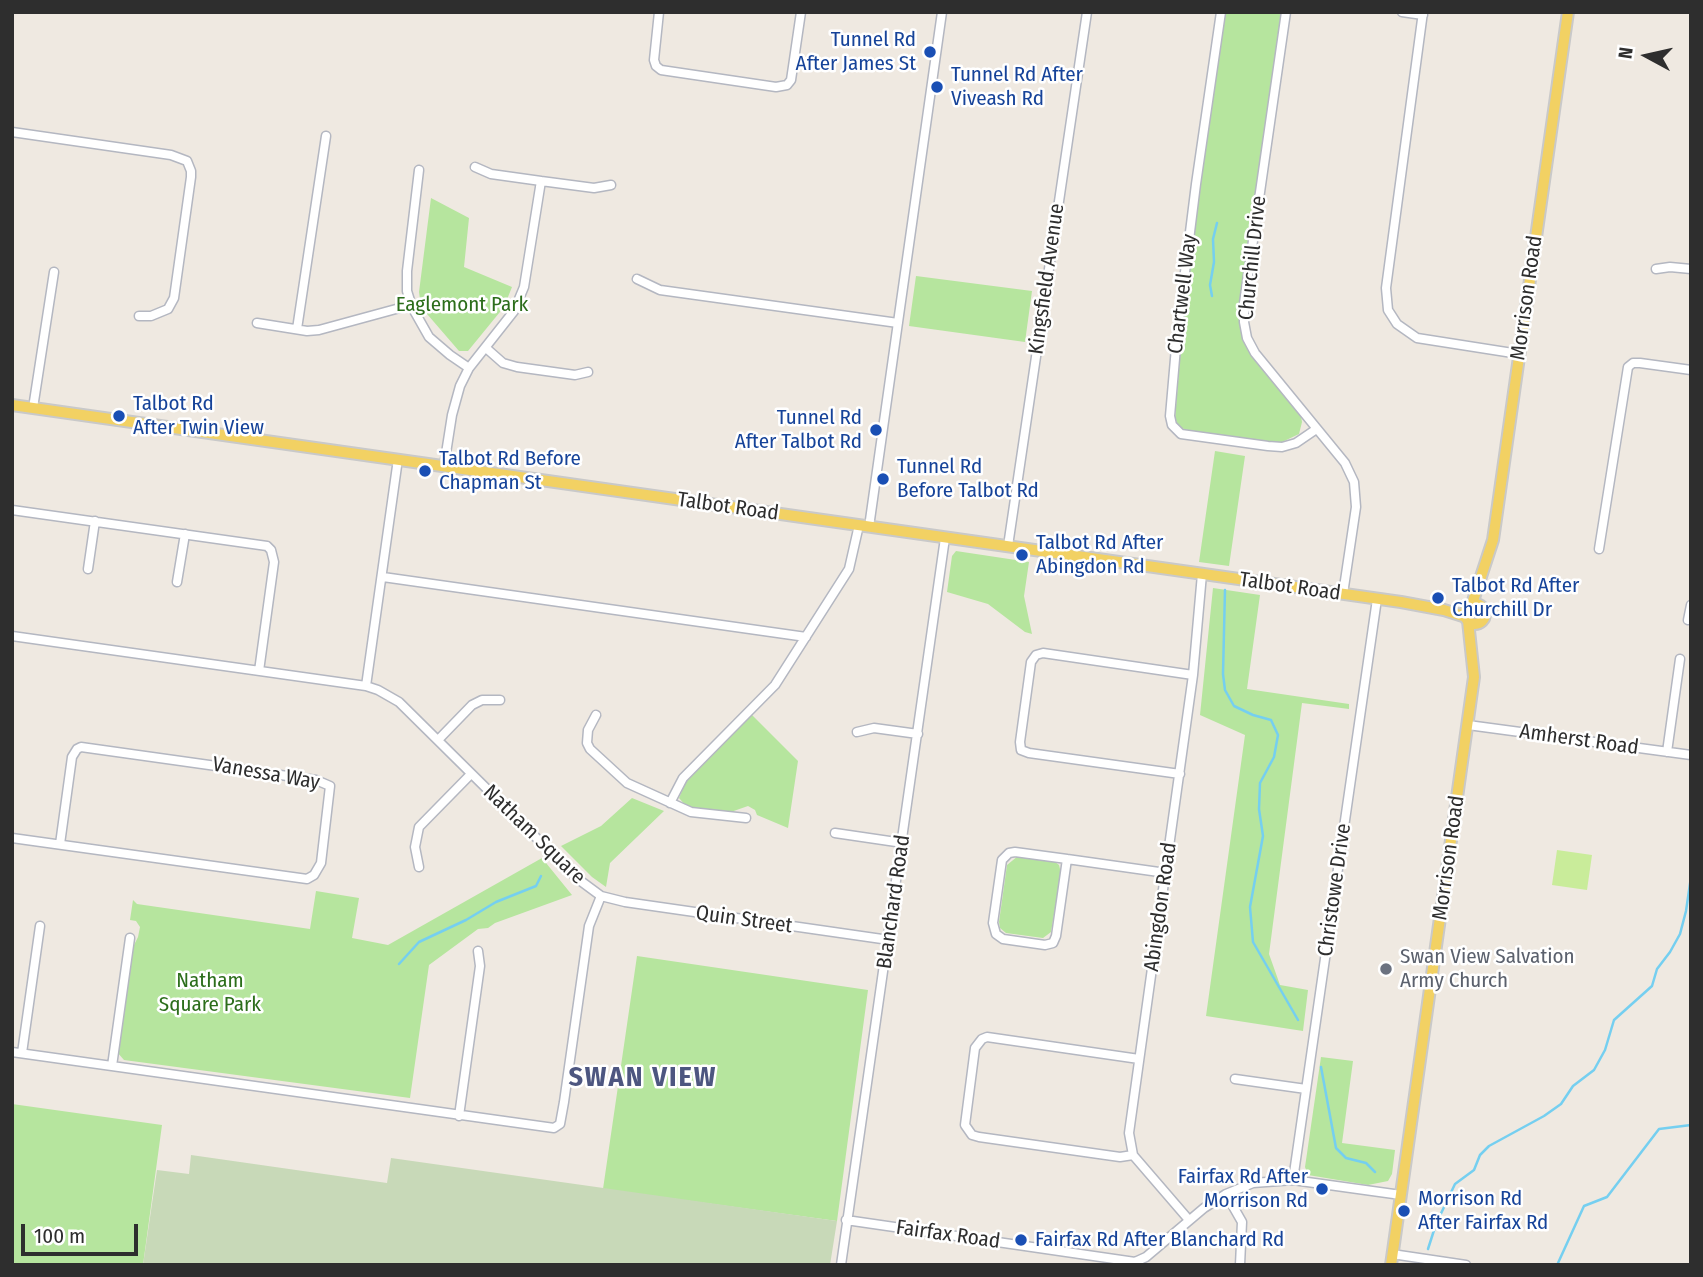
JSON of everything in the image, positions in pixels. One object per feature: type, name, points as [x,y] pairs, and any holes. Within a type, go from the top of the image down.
[{"type":"main road","name":"Morrison Road","points":[[1391,1260],[1474,677],[1471,611],[1493,540],[1569,12]]},
{"type":"main road","name":"Talbot Road","points":[[12,405],[1444,610],[1471,611]]},
{"type":"main road","name":"Morrison Road","points":[[1471,611],[1475,624],[1483,620],[1473,658]]},
{"type":"street","points":[[659,12],[653,60],[661,70],[776,87],[787,85],[791,80],[801,12]]},
{"type":"street","points":[[670,803],[683,778],[775,685],[849,569],[864,526],[898,323],[942,12]]},
{"type":"street","name":"Kingsfield Avenue","points":[[1009,546],[1087,12]]},
{"type":"street","name":"Chartwell Way","points":[[1221,12],[1194,197],[1170,416],[1172,425],[1181,434],[1282,447],[1296,443],[1315,430]]},
{"type":"street","name":"Churchill Drive","points":[[1286,12],[1244,303],[1244,322],[1247,338],[1255,353],[1315,430],[1345,463],[1356,489],[1356,507],[1343,594]]},
{"type":"street","points":[[1402,12],[1423,14],[1386,288],[1388,310],[1397,324],[1416,338],[1518,354]]},
{"type":"street","points":[[12,132],[171,155],[187,162],[191,177],[174,298],[167,309],[151,316],[139,316]]},
{"type":"street","points":[[298,329],[326,136]]},
{"type":"street","points":[[475,167],[491,173],[541,181],[594,188],[611,185]]},
{"type":"street","points":[[419,170],[407,291],[412,307],[429,337],[469,368]]},
{"type":"street","points":[[444,466],[454,407],[469,368],[514,311],[524,287],[541,181]]},
{"type":"street","points":[[1656,270],[1670,267],[1691,269]]},
{"type":"street","points":[[33,408],[54,272]]},
{"type":"street","points":[[637,279],[660,289],[898,323]]},
{"type":"street","points":[[257,323],[319,330],[407,306],[412,307]]},
{"type":"street","points":[[486,348],[503,363],[517,367],[575,375],[588,372]]},
{"type":"street","points":[[1599,549],[1628,367],[1633,363],[1640,363],[1691,370]]},
{"type":"street","points":[[366,686],[398,459]]},
{"type":"street","points":[[12,510],[261,544],[271,550],[274,562],[259,671]]},
{"type":"street","points":[[88,569],[95,521]]},
{"type":"street","points":[[177,582],[185,534]]},
{"type":"street","name":"Blanchard Road","points":[[841,1265],[945,538]]},
{"type":"street","name":"Abingdon Road","points":[[1133,1155],[1129,1133],[1193,675],[1202,574]]},
{"type":"street","points":[[383,577],[806,637]]},
{"type":"street","name":"Christowe Drive","points":[[1293,1180],[1377,599]]},
{"type":"street","points":[[1688,620],[1691,605]]},
{"type":"street","name":"Natham Square","points":[[12,636],[366,686],[399,702],[578,878],[601,896],[589,926],[560,1124],[550,1128],[12,1052]]},
{"type":"street","points":[[1180,774],[1029,753],[1021,750],[1020,742],[1031,662],[1036,655],[1042,653],[1193,675]]},
{"type":"street","points":[[1667,752],[1680,659]]},
{"type":"street","points":[[439,739],[472,705],[482,700],[500,700]]},
{"type":"street","points":[[596,715],[586,737],[590,749],[627,783],[691,812],[746,818]]},
{"type":"street","name":"Amherst Road","points":[[1468,725],[1691,755]]},
{"type":"street","points":[[857,732],[874,728],[918,734]]},
{"type":"street","name":"Vanessa Way","points":[[12,838],[307,879],[314,876],[321,863],[330,786],[306,778],[77,748],[72,757],[60,844]]},
{"type":"street","points":[[419,867],[415,847],[419,827],[471,774]]},
{"type":"street","points":[[835,833],[903,843]]},
{"type":"street","points":[[1067,859],[1053,943],[1045,945],[1003,939],[996,934],[993,923],[1002,860],[1004,856],[1015,852],[1067,859],[1166,873]]},
{"type":"street","name":"Quin Street","points":[[601,896],[625,902],[889,940]]},
{"type":"street","points":[[22,1053],[40,926]]},
{"type":"street","points":[[112,1066],[130,938]]},
{"type":"street","points":[[459,1116],[480,966],[478,951]]},
{"type":"street","points":[[1139,1059],[987,1037],[975,1048],[965,1125],[972,1135],[979,1137],[1120,1157],[1133,1155],[1189,1220]]},
{"type":"street","points":[[1235,1079],[1306,1089]]},
{"type":"street","name":"Fairfax Road","points":[[846,1220],[1135,1263],[1146,1258],[1189,1220],[1226,1194],[1253,1183],[1293,1180],[1401,1195]]},
{"type":"street","points":[[1226,1194],[1242,1222],[1240,1265]]},
{"type":"street","points":[[1391,1260],[1466,1265]]},
{"type":"green space","points":[[1220,12],[1281,12],[1240,306],[1242,334],[1251,355],[1301,416],[1299,434],[1280,443],[1189,431],[1179,427],[1175,418],[1194,192]]},
{"type":"green space","name":"Eaglemont Park","points":[[431,198],[469,218],[464,267],[512,287],[504,307],[468,351],[459,351],[421,307],[419,292]]},
{"type":"green space","points":[[916,276],[1032,291],[1025,342],[909,326]]},
{"type":"green space","points":[[1215,451],[1245,456],[1229,566],[1199,562]]},
{"type":"green space","points":[[956,551],[1029,562],[1024,596],[1032,634],[1025,632],[988,604],[947,592],[952,556]]},
{"type":"green space","points":[[1213,588],[1260,595],[1247,689],[1349,704],[1349,709],[1302,703],[1269,954],[1280,985],[1308,990],[1303,1031],[1206,1016],[1245,735],[1200,715]]},
{"type":"green space","points":[[752,715],[798,761],[788,828],[757,815],[755,810],[748,806],[728,813],[686,806],[679,798],[686,781]]},
{"type":"green space","points":[[632,798],[664,811],[610,863],[606,887],[561,846],[601,826]]},
{"type":"green space","points":[[1557,850],[1592,855],[1587,890],[1552,885]]},
{"type":"green space","points":[[1018,856],[1054,861],[1059,865],[1061,873],[1051,932],[1043,938],[1006,933],[1000,928],[1007,865]]},
{"type":"green space","name":"Natham Square Park","points":[[542,858],[572,895],[488,928],[478,929],[429,965],[410,1098],[124,1060],[117,1052],[131,951],[140,927],[136,921],[130,920],[133,900],[137,904],[310,929],[316,891],[359,898],[352,938],[388,945]]},
{"type":"green space","points":[[637,956],[868,990],[837,1221],[603,1189]]},
{"type":"green space","points":[[1321,1057],[1353,1061],[1342,1143],[1395,1150],[1392,1174],[1388,1181],[1368,1185],[1308,1175],[1305,1167]]},
{"type":"green space","points":[[12,1104],[162,1125],[143,1265],[12,1265]]},
{"type":"green space","points":[[191,1155],[387,1183],[391,1158],[837,1221],[830,1265],[143,1265],[157,1170],[189,1174]]},
{"type":"waterway","points":[[1212,296],[1210,285],[1214,262],[1213,239],[1217,223]]},
{"type":"waterway","points":[[1225,590],[1225,690],[1234,706],[1271,720],[1278,735],[1274,757],[1260,783],[1259,809],[1263,836],[1250,907],[1253,942],[1298,1020]]},
{"type":"waterway","points":[[399,964],[419,942],[466,920],[496,902],[536,886],[541,876]]},
{"type":"waterway","points":[[1428,1249],[1436,1224],[1455,1184],[1474,1170],[1480,1155],[1489,1146],[1561,1104],[1573,1086],[1594,1070],[1605,1050],[1614,1020],[1652,986],[1657,969],[1680,934],[1691,877]]},
{"type":"waterway","points":[[1321,1067],[1336,1148],[1346,1158],[1366,1163],[1375,1172]]},
{"type":"waterway","points":[[1558,1263],[1584,1206],[1607,1197],[1659,1129],[1691,1125]]},
{"type":"place","name":"Tunnel Rd After James St","points":[[930,52]]},
{"type":"place","name":"Tunnel Rd After Viveash Rd","points":[[937,87]]},
{"type":"place","name":"Talbot Rd After Twin View","points":[[119,416]]},
{"type":"place","name":"Tunnel Rd After Talbot Rd","points":[[876,430]]},
{"type":"place","name":"Talbot Rd Before Chapman St","points":[[425,471]]},
{"type":"place","name":"Tunnel Rd Before Talbot Rd","points":[[883,479]]},
{"type":"place","name":"Talbot Rd After Abingdon Rd","points":[[1022,555]]},
{"type":"place","name":"Talbot Rd After Churchill Dr","points":[[1438,598]]},
{"type":"place","name":"Swan View Salvation Army Church","points":[[1386,969]]},
{"type":"place","name":"Fairfax Rd After Morrison Rd","points":[[1322,1189]]},
{"type":"place","name":"Morrison Rd After Fairfax Rd","points":[[1404,1211]]},
{"type":"place","name":"Fairfax Rd After Blanchard Rd","points":[[1021,1240]]},
{"type":"district","name":"SWAN VIEW","points":[[643,1078]]}]
